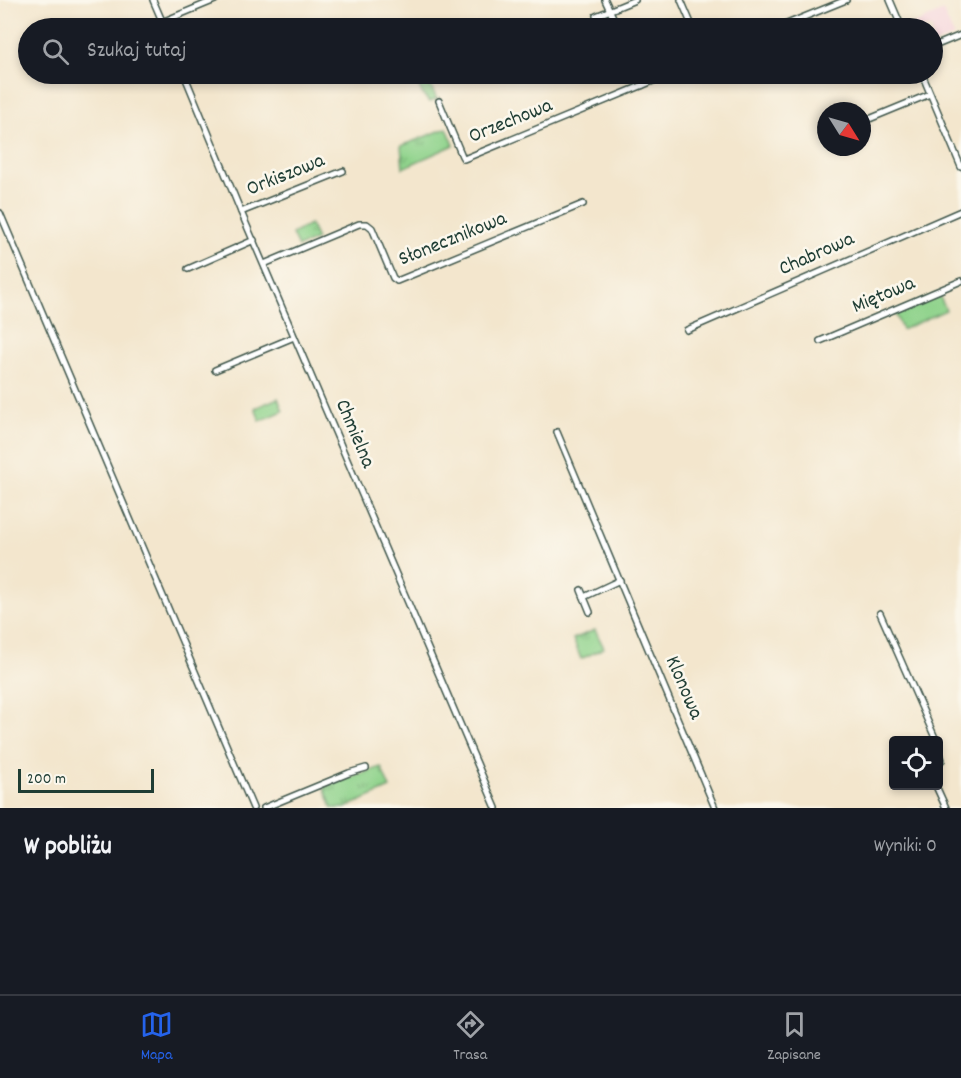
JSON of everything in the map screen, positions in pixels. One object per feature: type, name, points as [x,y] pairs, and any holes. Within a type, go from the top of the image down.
[{"type":"street","points":[[153,0],[160,18]]},
{"type":"street","points":[[172,18],[215,0]]},
{"type":"street","points":[[605,0],[613,18]]},
{"type":"street","points":[[596,16],[635,0]]},
{"type":"street","points":[[681,0],[689,18]]},
{"type":"street","points":[[802,18],[846,0]]},
{"type":"street","points":[[890,0],[898,18]]},
{"type":"street","points":[[943,43],[961,35]]},
{"type":"street","name":"Chmielna","points":[[188,84],[496,808]]},
{"type":"street","points":[[926,84],[961,167]]},
{"type":"street","name":"Orzechowa","points":[[439,101],[464,159],[643,85]]},
{"type":"street","points":[[871,118],[930,94]]},
{"type":"street","name":"Orkiszowa","points":[[241,212],[343,171]]},
{"type":"street","name":"Słonecznikowa","points":[[264,264],[359,224],[367,224],[372,228],[393,278],[397,281],[583,204]]},
{"type":"street","name":"Chabrowa","points":[[687,330],[961,211]]},
{"type":"street","points":[[0,213],[253,808]]},
{"type":"street","points":[[188,268],[254,240]]},
{"type":"street","name":"Miętowa","points":[[820,341],[961,281]]},
{"type":"street","points":[[215,370],[294,337]]},
{"type":"street","name":"Klonowa","points":[[557,432],[715,808]]},
{"type":"street","points":[[584,597],[620,580]]},
{"type":"street","points":[[581,590],[590,612]]},
{"type":"street","points":[[880,613],[934,736]]},
{"type":"street","points":[[264,808],[348,773],[366,768]]},
{"type":"street","points":[[938,790],[946,808]]},
{"type":"shaded area","points":[[943,11],[954,36],[943,41],[943,18],[927,18]]},
{"type":"green space","points":[[418,84],[430,84],[437,99],[429,102]]},
{"type":"green space","points":[[447,128],[454,145],[403,168],[401,146]]},
{"type":"green space","points":[[310,224],[317,239],[298,247],[292,234]]},
{"type":"green space","points":[[938,293],[946,310],[902,330],[895,313]]},
{"type":"green space","points":[[278,398],[283,411],[260,421],[255,408]]},
{"type":"green space","points":[[595,630],[604,648],[581,659],[573,639]]},
{"type":"green space","points":[[381,767],[390,788],[345,808],[332,808],[324,786]]}]
